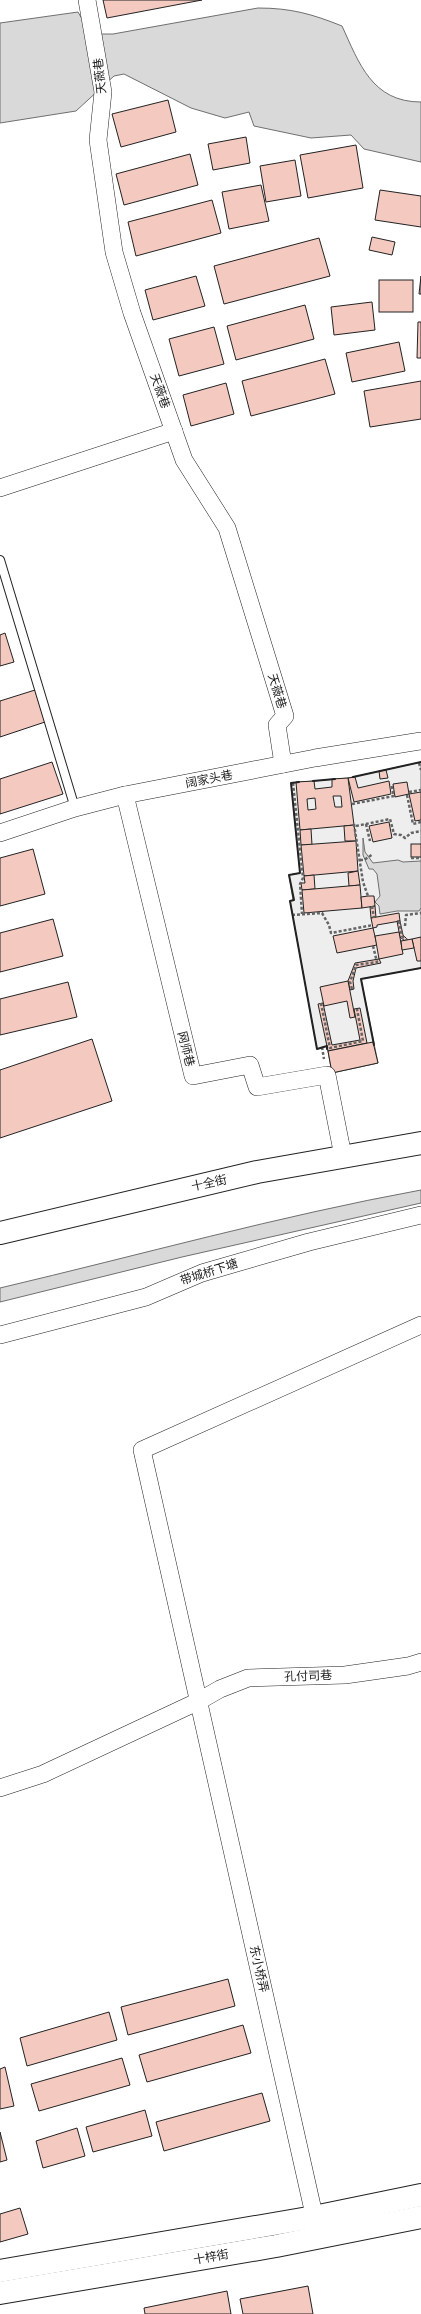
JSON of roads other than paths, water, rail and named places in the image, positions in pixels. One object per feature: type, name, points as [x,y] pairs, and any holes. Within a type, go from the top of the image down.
[{"type":"street","name":"天薇巷","points":[[87,0],[93,27],[103,92],[98,140],[114,252],[132,313],[184,460],[227,528],[285,716],[277,725],[283,764]]},
{"type":"street","points":[[0,488],[174,431]]},
{"type":"street","name":"阔家头巷","points":[[0,833],[75,808],[125,795],[283,764],[421,741]]},
{"type":"street","name":"网师巷","points":[[125,795],[192,1076],[250,1066],[257,1087],[327,1075],[343,1156]]},
{"type":"street","name":"十全街","points":[[0,1233],[183,1188],[343,1156],[421,1143]]},
{"type":"street","name":"带城桥下塘","points":[[0,1335],[146,1297],[210,1270],[309,1242],[421,1215]]},
{"type":"street","name":"东小桥弄","points":[[316,2227],[142,1450],[421,1325]]},
{"type":"street","name":"孔付司巷","points":[[0,1788],[43,1774],[199,1701],[220,1689],[248,1678],[345,1675],[408,1666],[421,1662]]},
{"type":"street","name":"十梓街","points":[[0,2293],[316,2227],[421,2195]]},
{"type":"street","name":"十梓街","points":[[0,2271],[316,2227],[421,2217]]},
{"type":"lane","points":[[0,560],[75,808]]}]
